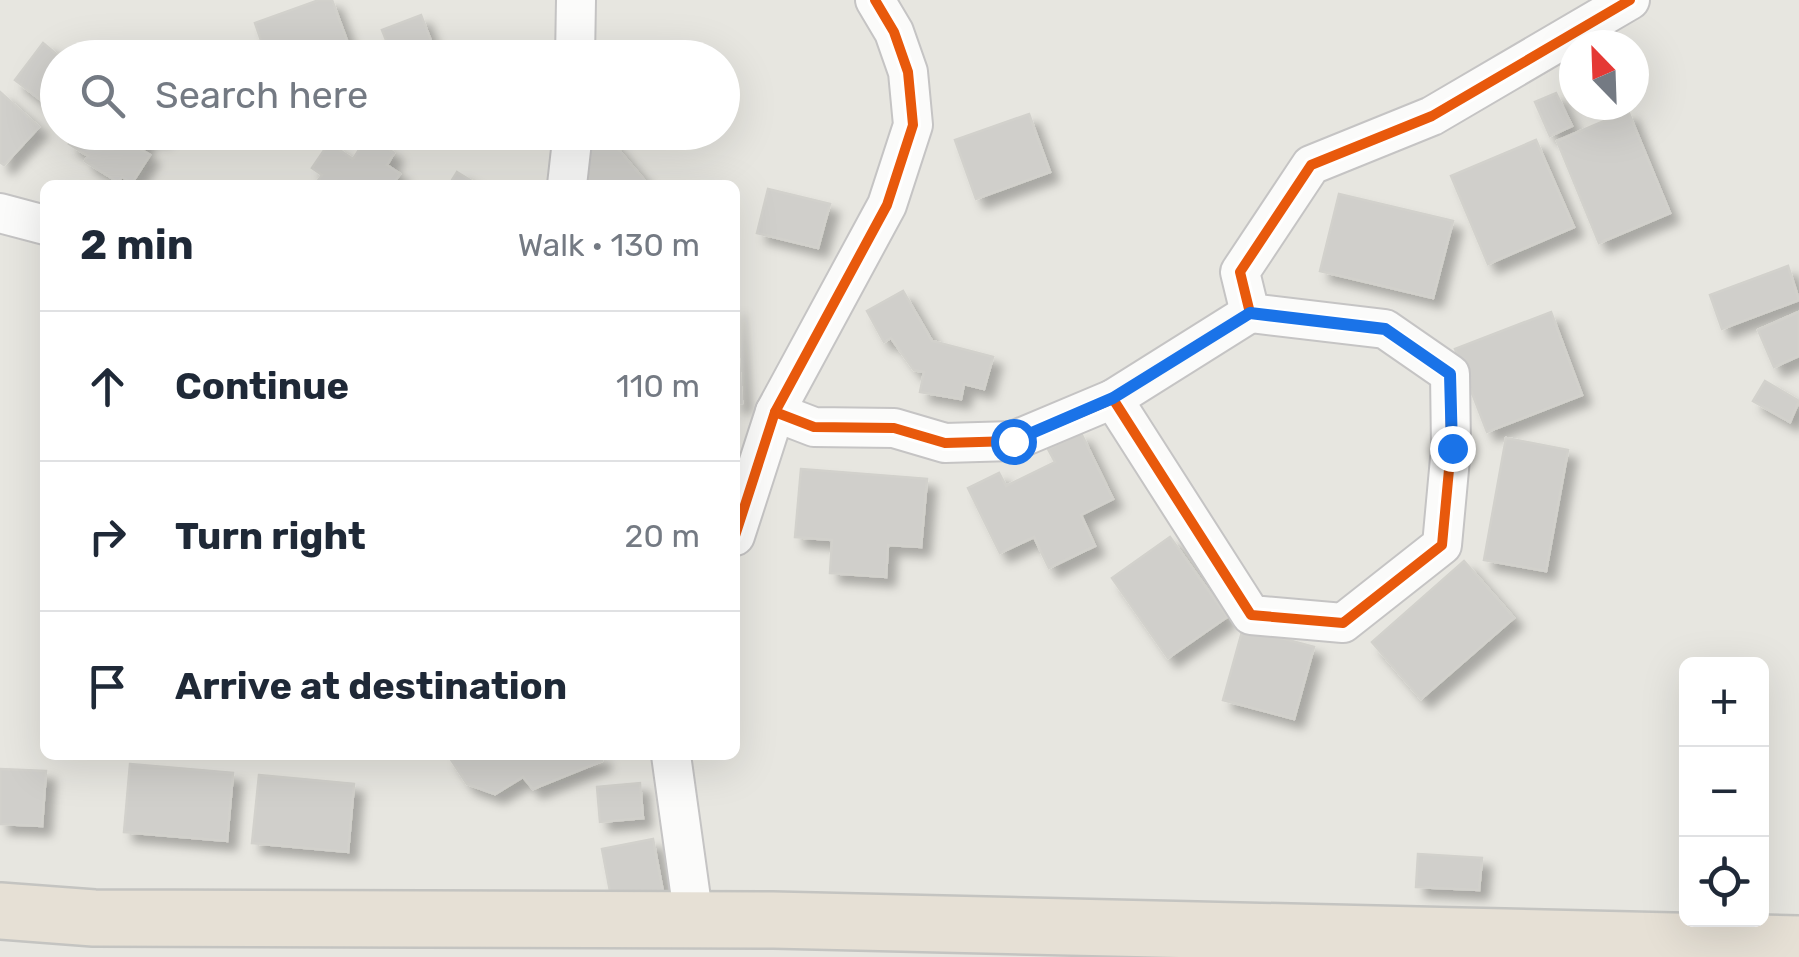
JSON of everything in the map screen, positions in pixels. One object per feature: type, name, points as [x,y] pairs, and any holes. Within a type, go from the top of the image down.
[{"type":"highway","points":[[0,911],[94,918],[694,920],[1799,944]]},
{"type":"highway","points":[[0,949],[426,957]]},
{"type":"street","points":[[575,40],[576,0]]},
{"type":"street","points":[[740,520],[775,412],[887,205],[912,125],[908,72],[894,32],[875,0]]},
{"type":"street","points":[[1250,313],[1240,272],[1311,165],[1432,116],[1630,0]]},
{"type":"street","points":[[569,180],[572,150]]},
{"type":"street","points":[[0,213],[40,224]]},
{"type":"street","points":[[775,412],[814,427],[894,428],[945,443],[1013,441],[1113,398],[1250,313],[1385,329],[1450,374],[1452,448],[1442,545],[1343,623],[1251,615],[1113,398]]},
{"type":"street","points":[[671,760],[694,920]]},
{"type":"building","points":[[319,0],[332,0],[347,40],[261,40],[255,23]]},
{"type":"building","points":[[421,15],[431,40],[386,40],[382,30]]},
{"type":"building","points":[[40,47],[40,99],[15,80]]},
{"type":"building","points":[[0,92],[39,127],[4,165],[0,162]]},
{"type":"building","points":[[1556,93],[1559,120],[1569,120],[1572,126],[1550,136],[1535,102]]},
{"type":"building","points":[[1029,114],[1050,172],[976,199],[955,140]]},
{"type":"building","points":[[1607,120],[1632,120],[1670,213],[1599,243],[1557,141]]},
{"type":"building","points":[[1536,140],[1574,227],[1488,264],[1451,176]]},
{"type":"building","points":[[78,150],[142,150],[150,155],[134,180],[115,180],[85,161],[88,156]]},
{"type":"building","points":[[324,150],[340,150],[353,159],[359,150],[389,150],[394,153],[387,165],[400,174],[396,180],[318,180],[322,175],[312,168]]},
{"type":"building","points":[[588,150],[619,150],[644,180],[589,180],[574,162]]},
{"type":"building","points":[[457,172],[470,180],[452,180]]},
{"type":"building","points":[[768,189],[830,204],[818,248],[757,233]]},
{"type":"building","points":[[1339,194],[1453,221],[1433,298],[1320,271]]},
{"type":"building","points":[[1788,266],[1799,300],[1722,329],[1710,295]]},
{"type":"building","points":[[903,291],[932,341],[993,357],[984,389],[964,384],[961,399],[920,392],[924,372],[914,370],[891,338],[884,342],[867,311]]},
{"type":"building","points":[[1551,312],[1582,395],[1487,432],[1455,349]]},
{"type":"building","points":[[1799,312],[1799,356],[1774,367],[1758,330]]},
{"type":"building","points":[[1765,381],[1799,401],[1790,422],[1753,401]]},
{"type":"building","points":[[1081,433],[1113,499],[1081,515],[1095,546],[1049,568],[1034,537],[1000,553],[968,488],[999,473],[1006,486],[1055,462],[1048,449]]},
{"type":"building","points":[[1506,438],[1568,450],[1546,571],[1484,560]]},
{"type":"building","points":[[801,469],[927,479],[921,547],[888,545],[886,577],[830,573],[832,540],[795,537]]},
{"type":"building","points":[[1170,537],[1227,617],[1168,658],[1112,578]]},
{"type":"building","points":[[1464,561],[1514,618],[1421,699],[1372,642]]},
{"type":"building","points":[[1243,628],[1314,647],[1294,719],[1223,700]]},
{"type":"building","points":[[451,760],[602,761],[533,789],[523,777],[495,794],[467,784]]},
{"type":"building","points":[[130,764],[233,773],[227,841],[124,832]]},
{"type":"building","points":[[0,769],[46,771],[42,826],[0,824]]},
{"type":"building","points":[[259,775],[354,784],[348,852],[252,843]]},
{"type":"building","points":[[640,783],[643,818],[600,822],[597,787]]},
{"type":"building","points":[[653,839],[663,892],[612,902],[602,849]]},
{"type":"building","points":[[1418,854],[1482,858],[1479,890],[1416,887]]},
{"type":"cycle path","points":[[740,520],[775,412],[887,205],[913,125],[908,72],[894,32],[875,0]]},
{"type":"cycle path","points":[[775,412],[814,427],[894,428],[945,443],[1013,441],[1113,399],[1251,615],[1343,623],[1442,545],[1451,448],[1450,374],[1385,329],[1250,313],[1240,272],[1311,165],[1432,116],[1630,0]]},
{"type":"route","points":[[1013,441],[1113,398],[1250,313],[1385,329],[1450,374],[1452,448]]}]
